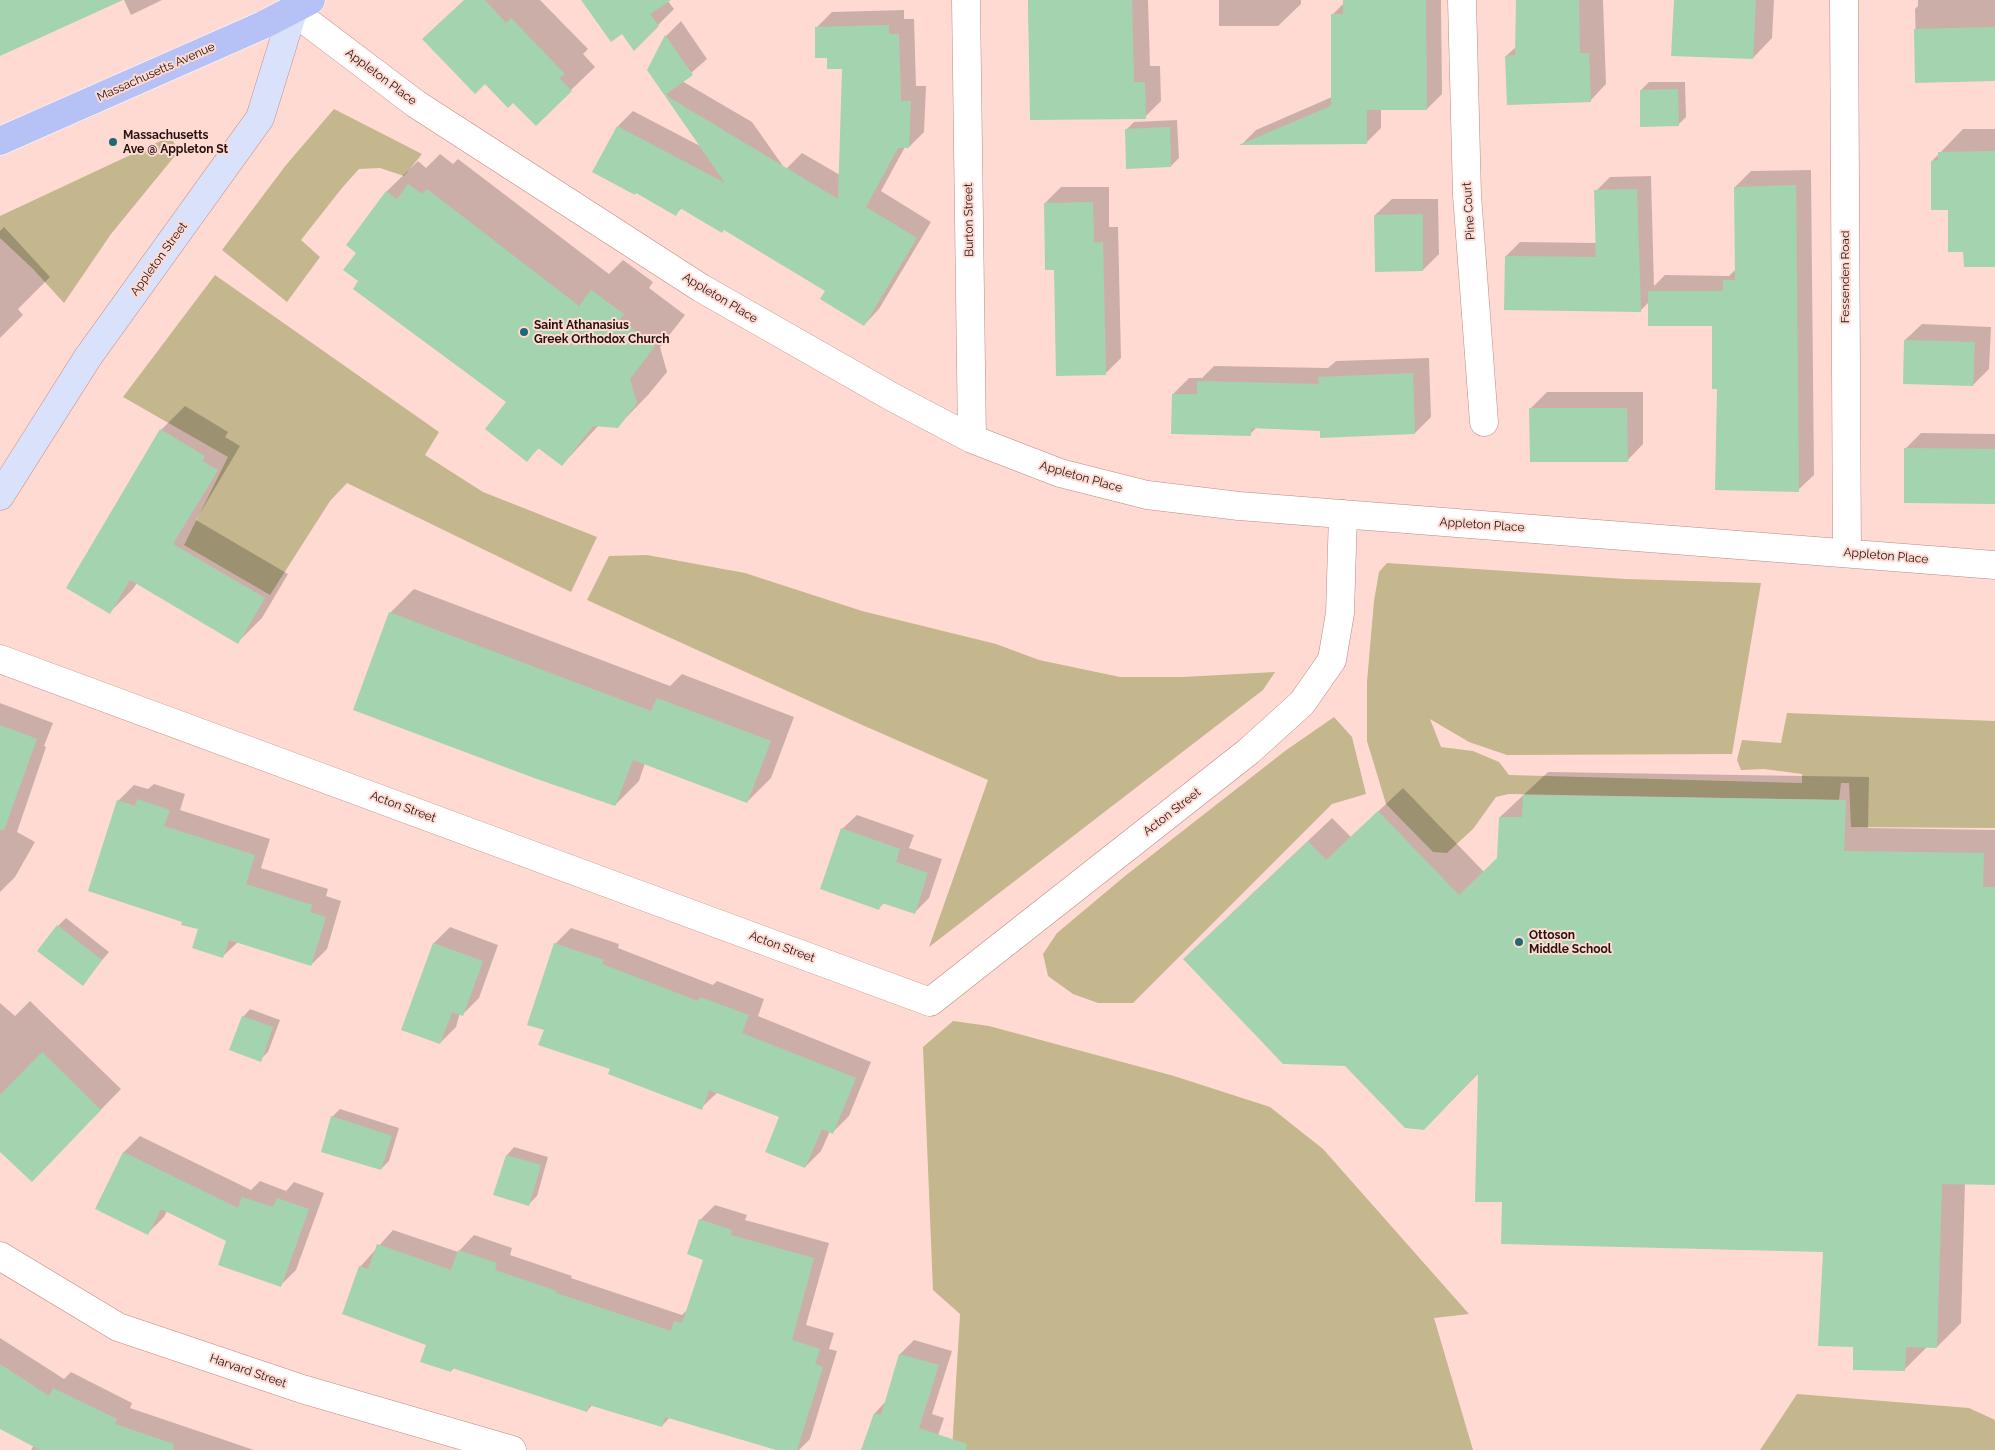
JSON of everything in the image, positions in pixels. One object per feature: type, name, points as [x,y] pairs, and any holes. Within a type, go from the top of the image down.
[{"type":"main road","name":"Massachusetts Avenue","points":[[0,141],[302,5]]},
{"type":"street","name":"Burton Street","points":[[966,0],[972,439]]},
{"type":"street","name":"Pine Court","points":[[1462,0],[1467,195],[1484,422]]},
{"type":"street","name":"Fessenden Road","points":[[1844,0],[1847,553]]},
{"type":"street","name":"Appleton Place","points":[[302,5],[416,104],[701,288],[894,398],[972,439],[1060,473],[1147,495],[1239,506],[1995,565]]},
{"type":"street","name":"Appleton Street","points":[[0,496],[88,357],[260,118],[302,5]]},
{"type":"street","name":"Acton Street","points":[[0,659],[930,1002],[1249,751],[1302,702],[1332,660],[1340,613],[1343,514]]},
{"type":"street","name":"Harvard Street","points":[[0,1256],[118,1327],[302,1390],[512,1450]]},
{"type":"shaded area","points":[[334,109],[422,154],[404,176],[380,168],[359,169],[301,240],[320,257],[287,302],[222,250],[286,165]]},
{"type":"shaded area","points":[[171,136],[178,152],[111,234],[64,303],[33,269],[0,238],[0,216]]},
{"type":"shaded area","points":[[215,275],[439,432],[425,455],[483,492],[597,537],[571,592],[347,483],[330,501],[270,595],[184,545],[228,457],[123,397]]},
{"type":"shaded area","points":[[647,555],[745,573],[862,611],[996,644],[1039,660],[1120,677],[1183,677],[1275,672],[1263,690],[929,947],[988,780],[587,600],[609,556]]},
{"type":"shaded area","points":[[1387,563],[1625,579],[1761,583],[1732,754],[1507,755],[1469,742],[1430,719],[1441,747],[1473,751],[1499,762],[1509,775],[1802,783],[1802,774],[1764,769],[1741,770],[1737,760],[1742,740],[1781,743],[1787,713],[1995,721],[1995,828],[1851,827],[1849,783],[1841,783],[1839,800],[1509,794],[1496,797],[1473,829],[1447,853],[1433,852],[1386,804],[1367,741],[1367,682],[1374,601],[1379,572]]},
{"type":"shaded area","points":[[1334,717],[1352,737],[1366,794],[1332,804],[1133,1003],[1098,1003],[1073,994],[1048,976],[1043,954],[1057,933],[1125,876],[1285,751]]},
{"type":"shaded area","points":[[953,1021],[989,1026],[1174,1076],[1270,1107],[1323,1149],[1469,1314],[1434,1318],[1473,1450],[952,1450],[960,1314],[933,1290],[923,1047]]},
{"type":"shaded area","points":[[1797,1394],[1969,1408],[1995,1420],[1995,1450],[1760,1450]]},
{"type":"building","points":[[0,0],[123,0],[0,56]]},
{"type":"building","points":[[464,0],[485,0],[506,23],[511,18],[565,74],[559,78],[572,91],[536,126],[513,103],[508,108],[485,84],[475,94],[422,39]]},
{"type":"building","points":[[581,0],[671,0],[650,14],[659,26],[634,51],[622,34],[611,42]]},
{"type":"building","points":[[1028,0],[1132,0],[1134,82],[1145,82],[1146,119],[1030,120]]},
{"type":"building","points":[[1343,0],[1426,0],[1427,110],[1367,110],[1367,144],[1239,145],[1331,106],[1331,14],[1343,14]]},
{"type":"building","points":[[1516,0],[1579,0],[1580,53],[1589,53],[1591,102],[1507,105],[1505,56],[1515,55]]},
{"type":"building","points":[[1674,0],[1756,0],[1753,59],[1671,56]]},
{"type":"building","points":[[889,25],[889,34],[899,34],[901,101],[911,101],[909,148],[898,148],[866,207],[917,238],[864,326],[820,299],[825,291],[724,230],[722,233],[680,208],[676,216],[636,193],[635,195],[592,172],[617,126],[725,183],[647,70],[665,35],[693,75],[665,95],[838,199],[842,69],[827,69],[827,58],[815,58],[815,27]]},
{"type":"building","points":[[1995,27],[1995,81],[1915,83],[1914,29]]},
{"type":"building","points":[[1678,89],[1679,126],[1640,127],[1640,90]]},
{"type":"building","points":[[1170,127],[1171,167],[1126,169],[1125,129]]},
{"type":"building","points":[[1995,151],[1995,267],[1964,267],[1963,252],[1948,252],[1948,210],[1931,210],[1931,161],[1938,160],[1938,152]]},
{"type":"building","name":"Saint Athanasius Greek Orthodox Church","points":[[408,184],[422,194],[427,189],[579,306],[591,290],[624,314],[620,319],[655,346],[630,379],[637,403],[618,428],[593,426],[562,466],[538,448],[527,462],[485,429],[506,402],[353,289],[358,281],[343,270],[356,253],[346,245],[386,191],[397,199]]},
{"type":"building","points":[[1796,185],[1799,492],[1715,490],[1717,389],[1712,389],[1712,326],[1648,326],[1648,291],[1723,291],[1723,280],[1735,280],[1734,187]]},
{"type":"building","points":[[1637,189],[1641,312],[1504,310],[1505,256],[1596,257],[1594,190]]},
{"type":"building","points":[[1093,202],[1094,243],[1103,242],[1106,375],[1056,376],[1054,270],[1045,270],[1044,203]]},
{"type":"building","points":[[1423,214],[1423,271],[1375,272],[1374,215]]},
{"type":"building","points":[[1904,340],[1975,342],[1973,386],[1903,384]]},
{"type":"building","points":[[1413,373],[1415,434],[1320,438],[1320,431],[1251,428],[1251,436],[1171,434],[1172,394],[1197,394],[1197,381],[1319,384],[1318,377]]},
{"type":"building","points":[[1529,408],[1627,408],[1628,462],[1530,462]]},
{"type":"building","points":[[160,429],[205,456],[202,461],[218,470],[173,544],[265,598],[238,644],[130,580],[110,614],[66,588]]},
{"type":"building","points":[[1904,448],[1995,449],[1995,504],[1904,503]]},
{"type":"building","points":[[389,612],[651,711],[657,698],[771,741],[747,803],[633,760],[615,806],[534,778],[353,710]]},
{"type":"building","points":[[0,725],[37,739],[4,830],[0,830]]},
{"type":"building","points":[[1523,795],[1846,800],[1844,851],[1984,853],[1983,887],[1995,887],[1995,1185],[1942,1184],[1937,1348],[1906,1347],[1905,1371],[1853,1370],[1853,1347],[1818,1346],[1823,1252],[1501,1244],[1502,1202],[1475,1202],[1478,1073],[1424,1130],[1405,1128],[1345,1066],[1283,1064],[1183,959],[1308,841],[1326,860],[1378,811],[1459,895],[1497,858],[1499,817],[1522,817]]},
{"type":"building","points":[[137,799],[170,810],[164,826],[255,855],[246,884],[312,905],[310,912],[326,917],[311,966],[229,940],[223,958],[192,948],[198,929],[181,925],[182,922],[88,891],[117,800],[135,806]]},
{"type":"building","points":[[841,828],[900,849],[896,862],[928,873],[915,914],[882,903],[879,910],[820,889]]},
{"type":"building","points":[[57,925],[102,960],[83,986],[37,951]]},
{"type":"building","points":[[433,943],[483,961],[463,1016],[452,1012],[440,1044],[401,1030]]},
{"type":"building","points":[[554,943],[604,960],[602,964],[698,1001],[700,997],[749,1015],[742,1033],[856,1078],[833,1134],[822,1129],[805,1168],[765,1152],[779,1117],[709,1090],[702,1110],[608,1074],[610,1069],[538,1045],[544,1030],[527,1025]]},
{"type":"building","points":[[242,1016],[273,1027],[261,1062],[229,1050]]},
{"type":"building","points":[[42,1052],[101,1110],[32,1182],[0,1152],[0,1095]]},
{"type":"building","points":[[331,1116],[392,1136],[381,1170],[321,1152]]},
{"type":"building","points":[[123,1152],[238,1208],[242,1197],[273,1207],[277,1198],[309,1209],[281,1287],[218,1265],[226,1241],[161,1209],[148,1235],[95,1209]]},
{"type":"building","points":[[506,1155],[541,1165],[529,1206],[493,1195]]},
{"type":"building","points":[[699,1219],[732,1230],[731,1235],[814,1258],[792,1340],[820,1349],[815,1364],[823,1367],[797,1450],[776,1450],[665,1417],[662,1427],[589,1405],[587,1412],[452,1368],[451,1372],[420,1362],[426,1345],[342,1314],[359,1266],[368,1269],[377,1244],[451,1270],[458,1250],[497,1263],[495,1270],[557,1291],[556,1293],[671,1331],[674,1321],[682,1323],[703,1260],[687,1254]]},
{"type":"building","points":[[899,1354],[939,1365],[919,1428],[967,1444],[966,1450],[861,1450],[874,1413],[881,1415]]},
{"type":"building","points":[[0,1364],[49,1396],[53,1388],[117,1419],[115,1424],[174,1444],[173,1450],[40,1450],[0,1429]]},
{"type":"place","name":"Massachusetts Ave @ Appleton St","points":[[113,142]]},
{"type":"place","name":"Saint Athanasius Greek Orthodox Church","points":[[524,332]]},
{"type":"place","name":"Ottoson Middle School","points":[[1519,942]]}]
